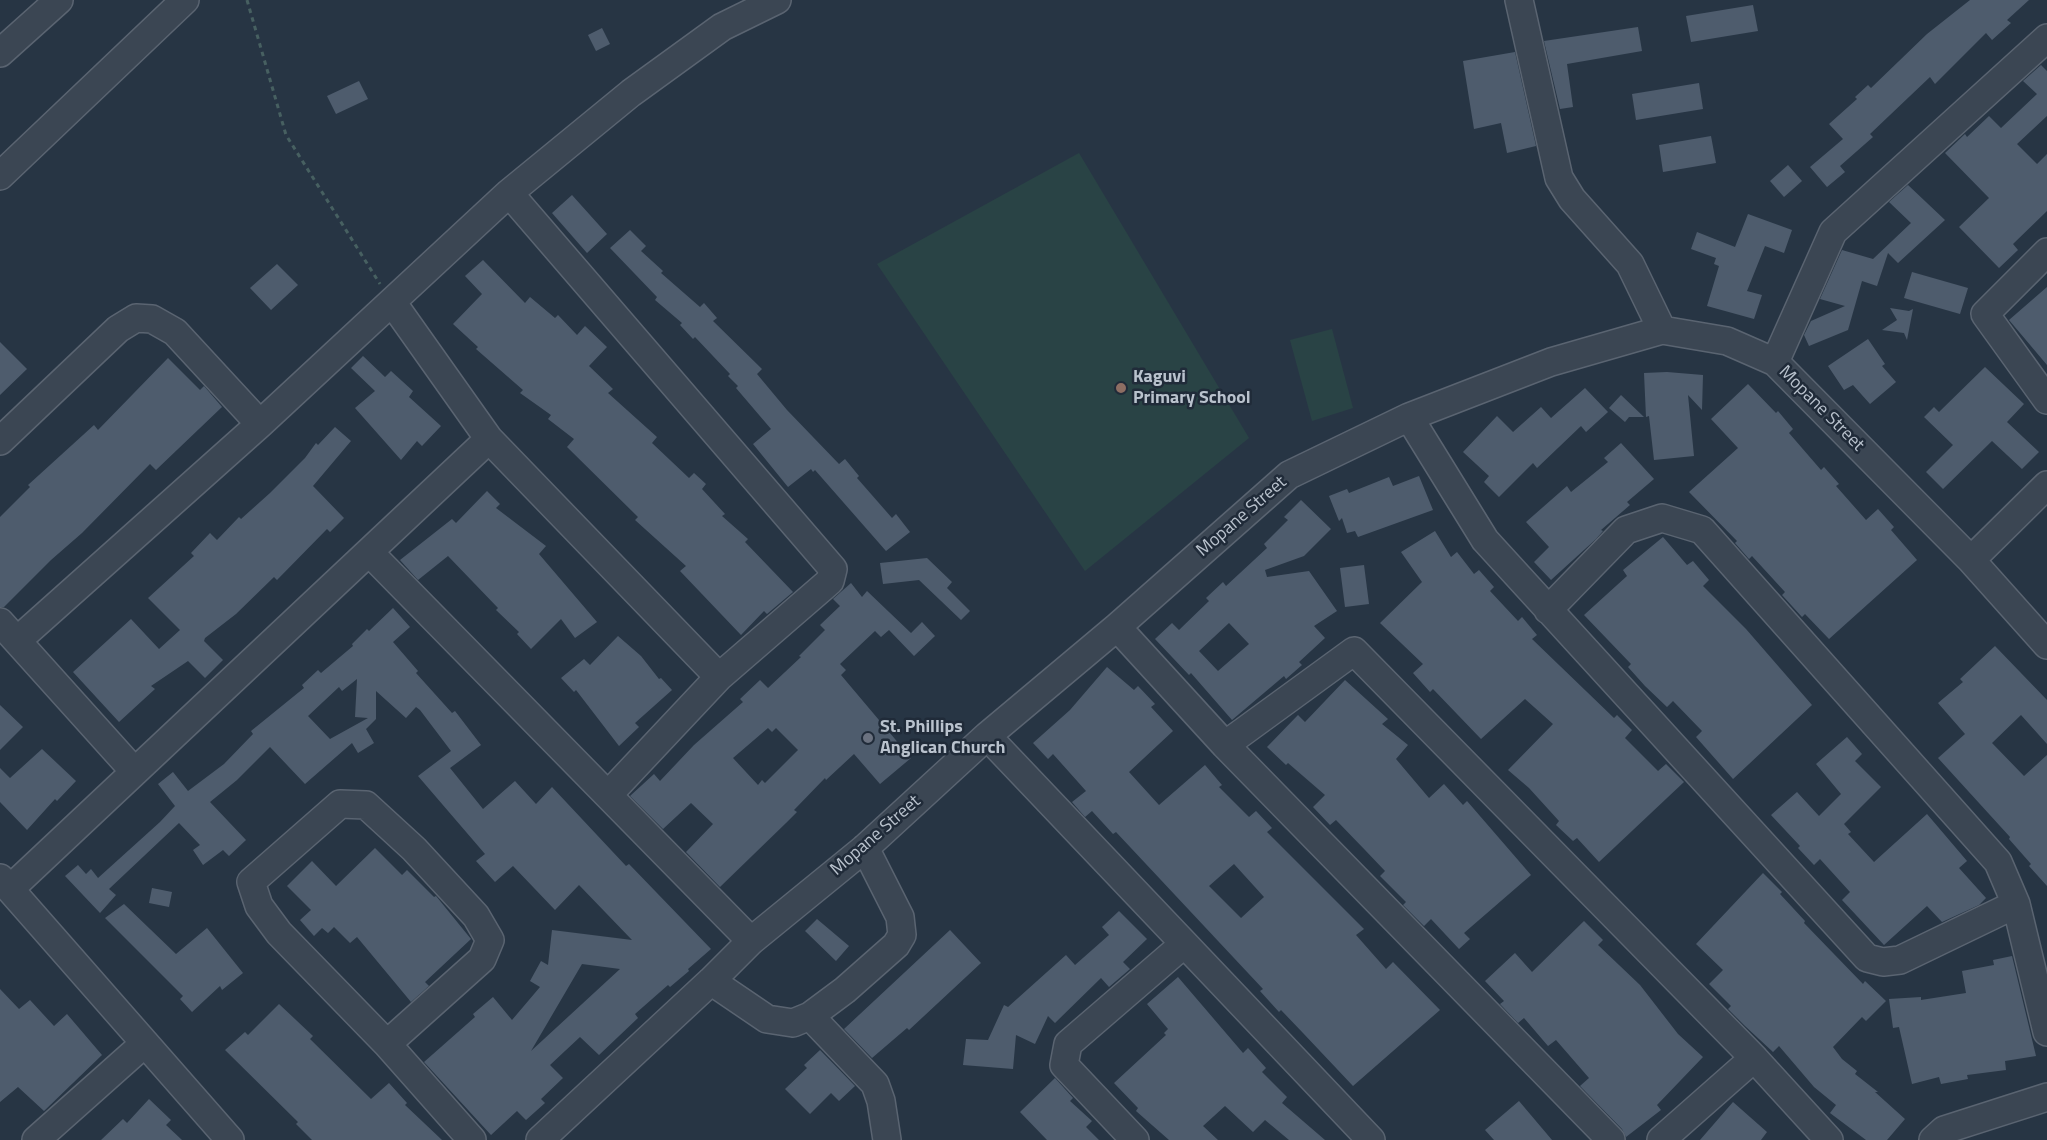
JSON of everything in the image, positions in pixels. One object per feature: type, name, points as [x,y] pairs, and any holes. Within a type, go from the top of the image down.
[{"type":"street","points":[[0,52],[59,0]]},
{"type":"street","points":[[0,176],[185,0]]},
{"type":"street","points":[[134,771],[9,631],[260,424],[508,193],[631,93],[722,27],[777,0]]},
{"type":"street","points":[[1519,0],[1559,178],[1572,199],[1630,264],[1662,330]]},
{"type":"street","points":[[1775,363],[1833,232],[2047,38]]},
{"type":"street","points":[[508,193],[833,569],[830,581],[719,677],[608,795]]},
{"type":"street","points":[[2047,252],[1985,314],[2047,400]]},
{"type":"street","points":[[392,302],[489,439],[719,677]]},
{"type":"street","points":[[0,441],[118,329],[136,318],[152,319],[175,332],[260,424]]},
{"type":"street","name":"Mopane Street","points":[[540,1140],[751,941],[865,848],[987,736],[1118,627],[1289,476],[1409,417],[1551,362],[1662,330],[1727,341],[1775,363],[1971,560],[2047,645]]},
{"type":"street","points":[[1409,417],[1485,540],[1867,958],[1884,962],[1900,960],[2016,904]]},
{"type":"street","points":[[230,1140],[5,884],[134,771],[489,439]]},
{"type":"street","points":[[1971,560],[2047,485]]},
{"type":"street","points":[[1548,610],[1626,530],[1662,518],[1701,530],[1998,862],[2016,904],[2047,1032]]},
{"type":"street","points":[[369,552],[751,941]]},
{"type":"street","points":[[1118,627],[1226,745],[1611,1140]]},
{"type":"street","points":[[1226,745],[1354,651],[1754,1059],[1829,1140]]},
{"type":"street","points":[[987,736],[1371,1140]]},
{"type":"street","points":[[387,1044],[482,959],[490,940],[476,916],[414,849],[366,805],[340,804],[251,882],[259,906],[279,933],[387,1044],[472,1140]]},
{"type":"street","points":[[711,981],[767,1019],[793,1023],[810,1016],[888,953],[902,935],[900,917],[865,848]]},
{"type":"street","points":[[1135,1140],[1064,1065],[1068,1044],[1184,944]]},
{"type":"street","points":[[810,1016],[875,1084],[881,1101],[887,1140]]},
{"type":"street","points":[[36,1140],[145,1043]]},
{"type":"street","points":[[1661,1140],[1754,1059]]},
{"type":"street","points":[[1934,1140],[1944,1130],[2047,1097]]},
{"type":"path","points":[[248,0],[286,135],[392,302]]},
{"type":"green space","points":[[1079,153],[1249,438],[1085,571],[877,264]]},
{"type":"green space","points":[[1332,329],[1353,408],[1312,421],[1290,340]]},
{"type":"building","points":[[1970,0],[2029,0],[2007,20],[2011,23],[1992,40],[1986,33],[1935,84],[1930,77],[1870,134],[1873,137],[1840,166],[1845,172],[1827,187],[1810,167],[1843,139],[1829,124],[1857,99],[1855,97],[1868,85],[1871,88],[1927,34]]},
{"type":"building","points":[[1753,5],[1758,31],[1691,42],[1686,16]]},
{"type":"building","points":[[1638,27],[1642,51],[1567,64],[1573,107],[1560,109],[1544,41]]},
{"type":"building","points":[[602,28],[610,44],[596,51],[588,35]]},
{"type":"building","points":[[1515,52],[1536,146],[1507,153],[1501,123],[1474,129],[1463,61]]},
{"type":"building","points":[[2041,65],[2047,71],[2047,116],[2017,144],[2037,164],[2047,154],[2047,211],[2013,244],[2018,250],[1999,268],[1959,227],[1989,198],[1945,153],[1965,134],[1967,137],[1989,116],[2001,128],[2037,94],[2023,81]]},
{"type":"building","points":[[359,81],[368,99],[336,114],[327,96]]},
{"type":"building","points":[[1699,83],[1703,109],[1636,120],[1632,94]]},
{"type":"building","points":[[1711,136],[1716,163],[1663,172],[1659,145]]},
{"type":"building","points":[[1788,165],[1802,181],[1784,197],[1770,181]]},
{"type":"building","points":[[1908,185],[1945,220],[1898,263],[1888,253],[1877,286],[1862,281],[1848,330],[1809,346],[1804,335],[1811,321],[1845,306],[1820,299],[1842,250],[1873,259],[1911,223],[1889,202]]},
{"type":"building","points":[[572,195],[607,234],[587,253],[552,213]]},
{"type":"building","points":[[1748,214],[1792,230],[1784,253],[1765,246],[1747,291],[1762,295],[1754,319],[1707,306],[1719,266],[1714,264],[1716,258],[1691,249],[1697,232],[1735,247]]},
{"type":"building","points":[[630,230],[646,246],[641,251],[663,271],[661,273],[700,307],[704,303],[717,318],[713,321],[762,369],[757,374],[787,410],[839,464],[845,459],[859,476],[857,478],[892,518],[896,514],[910,532],[886,551],[815,470],[813,472],[811,469],[788,487],[753,444],[771,429],[736,388],[738,386],[728,376],[730,374],[695,337],[693,339],[680,325],[682,323],[655,300],[657,297],[610,248]]},
{"type":"building","points":[[483,260],[525,303],[530,297],[555,318],[558,315],[577,335],[585,326],[607,347],[589,366],[613,389],[608,393],[657,437],[652,443],[689,478],[694,473],[706,484],[702,489],[725,514],[722,516],[748,539],[745,542],[793,592],[767,614],[764,611],[741,635],[680,571],[686,566],[635,520],[638,517],[567,447],[574,439],[548,419],[551,415],[520,393],[523,390],[476,349],[478,347],[453,324],[482,294],[465,276]]},
{"type":"building","points":[[277,264],[298,285],[271,310],[250,288]]},
{"type":"building","points":[[1912,272],[1968,288],[1960,314],[1904,298]]},
{"type":"building","points":[[2047,287],[2047,365],[2009,320]]},
{"type":"building","points":[[1890,308],[1909,311],[1913,309],[1907,340],[1904,333],[1882,330],[1897,320]]},
{"type":"building","points":[[1868,339],[1885,364],[1882,366],[1896,382],[1870,404],[1853,385],[1844,390],[1828,366]]},
{"type":"building","points":[[0,342],[27,369],[0,395]]},
{"type":"building","points":[[363,356],[385,377],[391,371],[413,391],[409,397],[441,426],[422,446],[417,441],[401,460],[355,408],[375,391],[351,368]]},
{"type":"building","points":[[168,358],[200,390],[204,386],[222,407],[156,470],[150,464],[82,533],[4,607],[0,607],[0,517],[30,487],[28,485],[94,425],[98,430]]},
{"type":"building","points":[[1985,367],[2024,404],[2007,422],[2039,452],[2022,469],[1992,441],[1943,489],[1926,472],[1953,445],[1924,417],[1934,407],[1939,412]]},
{"type":"building","points":[[1644,373],[1703,375],[1702,410],[1688,395],[1694,456],[1654,460],[1649,416],[1646,417]]},
{"type":"building","points":[[1748,384],[1776,413],[1778,411],[1793,429],[1789,433],[1821,470],[1824,467],[1839,484],[1836,486],[1866,520],[1878,509],[1894,527],[1891,530],[1917,560],[1829,639],[1805,614],[1802,617],[1782,595],[1785,592],[1752,556],[1749,559],[1735,543],[1737,541],[1689,492],[1738,448],[1711,419]]},
{"type":"building","points":[[1585,388],[1608,412],[1586,432],[1581,426],[1537,468],[1533,463],[1499,497],[1484,482],[1489,476],[1463,452],[1497,416],[1513,432],[1541,407],[1551,418]]},
{"type":"building","points":[[1621,395],[1644,417],[1629,417],[1625,422],[1609,408]]},
{"type":"building","points":[[335,427],[351,441],[313,486],[344,518],[330,532],[327,529],[277,580],[274,577],[236,614],[205,638],[204,641],[223,660],[205,678],[188,661],[151,686],[155,689],[119,722],[73,672],[131,619],[159,649],[180,630],[148,598],[194,556],[191,553],[210,533],[217,540],[239,517],[241,519],[270,493],[305,458],[316,443],[318,445]]},
{"type":"building","points":[[1621,443],[1654,479],[1627,502],[1630,505],[1601,530],[1603,531],[1596,539],[1551,580],[1534,562],[1549,547],[1526,522],[1567,486],[1571,492],[1608,462],[1604,458]]},
{"type":"building","points":[[1419,476],[1433,510],[1358,537],[1355,531],[1347,533],[1342,518],[1339,521],[1329,496],[1347,489],[1349,493],[1389,477],[1393,486]]},
{"type":"building","points":[[487,491],[500,504],[496,508],[546,546],[539,554],[597,622],[575,638],[561,619],[531,649],[517,634],[519,632],[496,610],[498,608],[448,556],[418,580],[400,560],[452,519],[456,523]]},
{"type":"building","points":[[1301,500],[1331,529],[1304,556],[1265,570],[1267,577],[1309,571],[1337,611],[1314,626],[1325,638],[1299,662],[1302,665],[1286,679],[1284,676],[1232,720],[1191,673],[1189,675],[1155,639],[1172,623],[1179,630],[1209,601],[1206,598],[1223,582],[1226,586],[1267,548],[1264,544],[1288,520],[1284,517]],"holes":[[[1229,623],[1249,644],[1218,671],[1199,651]]]},
{"type":"building","points":[[1435,531],[1451,557],[1457,552],[1474,574],[1479,570],[1494,587],[1490,591],[1518,621],[1522,617],[1537,635],[1532,639],[1614,718],[1617,715],[1632,730],[1625,738],[1658,771],[1666,764],[1684,782],[1599,862],[1577,838],[1573,841],[1556,825],[1559,821],[1529,788],[1508,770],[1553,724],[1525,699],[1481,739],[1433,689],[1430,692],[1413,673],[1423,664],[1380,623],[1422,582],[1401,552]]},
{"type":"building","points":[[1663,537],[1687,565],[1693,561],[1709,580],[1703,586],[1746,629],[1812,705],[1733,779],[1696,737],[1702,731],[1673,701],[1667,707],[1645,686],[1628,667],[1631,664],[1584,615],[1627,576],[1623,570]]},
{"type":"building","points":[[927,558],[952,582],[947,588],[970,611],[961,620],[919,580],[883,584],[880,563]]},
{"type":"building","points":[[1364,565],[1369,604],[1345,607],[1340,568]]},
{"type":"building","points":[[851,583],[862,597],[867,591],[911,633],[922,622],[935,636],[914,656],[889,630],[881,637],[875,631],[840,664],[846,670],[841,675],[911,758],[880,784],[854,754],[826,780],[825,778],[794,810],[797,812],[720,887],[686,852],[713,824],[691,803],[663,829],[630,796],[654,774],[660,781],[694,745],[743,702],[740,699],[760,680],[768,688],[801,657],[799,656],[825,630],[820,625],[840,606],[833,599]],"holes":[[[768,728],[772,732],[776,728],[798,750],[765,783],[762,780],[758,785],[733,758]]]},
{"type":"building","points":[[393,608],[410,627],[393,642],[418,671],[416,673],[452,713],[455,711],[481,745],[450,768],[483,809],[515,781],[536,804],[552,787],[626,866],[629,864],[711,949],[688,969],[689,971],[670,987],[668,985],[635,1014],[638,1018],[599,1055],[580,1037],[550,1065],[563,1078],[541,1099],[545,1103],[526,1120],[517,1111],[491,1135],[424,1062],[475,1017],[473,1014],[493,997],[512,1020],[540,987],[530,981],[541,961],[548,965],[552,930],[632,940],[579,885],[555,910],[513,866],[495,882],[476,861],[485,854],[418,776],[451,751],[416,707],[406,718],[376,691],[376,719],[366,729],[374,743],[358,753],[352,743],[305,784],[270,747],[237,780],[210,802],[246,840],[229,856],[223,850],[203,865],[193,850],[200,845],[179,823],[109,889],[116,895],[100,913],[65,876],[78,865],[86,874],[91,869],[98,878],[175,806],[158,784],[173,772],[188,791],[224,764],[253,734],[251,731],[304,688],[302,685],[318,670],[321,673],[353,646],[352,644],[367,629],[369,631]],"holes":[[[357,679],[355,717],[368,718],[330,739],[308,716],[339,687],[342,691]],[[582,964],[620,969],[531,1051]]]},
{"type":"building","points":[[618,636],[641,656],[659,679],[661,678],[672,690],[635,723],[639,727],[619,746],[576,690],[574,692],[561,678],[584,659],[590,665]]},
{"type":"building","points":[[1995,646],[2047,700],[2047,744],[2021,715],[1992,743],[2024,776],[2047,755],[2047,886],[2029,866],[2031,864],[2009,839],[2010,837],[1938,758],[1965,734],[1938,703],[1963,682],[1960,679]]},
{"type":"building","points":[[1107,667],[1134,690],[1138,686],[1155,704],[1151,707],[1173,731],[1129,772],[1159,805],[1205,765],[1222,785],[1219,787],[1249,817],[1256,811],[1272,828],[1267,832],[1364,929],[1356,935],[1386,969],[1393,962],[1440,1010],[1353,1086],[1281,1010],[1279,1012],[1260,991],[1263,989],[1116,832],[1113,834],[1092,811],[1085,817],[1072,802],[1086,791],[1053,754],[1048,759],[1033,743],[1070,710]],"holes":[[[1234,864],[1264,897],[1241,918],[1209,886]]]},
{"type":"building","points":[[1345,680],[1388,719],[1382,724],[1408,745],[1396,759],[1429,798],[1444,784],[1463,805],[1467,801],[1531,875],[1464,933],[1470,939],[1459,949],[1431,919],[1424,926],[1403,905],[1406,902],[1380,876],[1385,871],[1336,820],[1330,825],[1313,807],[1325,795],[1267,747],[1298,715],[1305,722]]},
{"type":"building","points":[[0,705],[23,727],[0,750]]},
{"type":"building","points":[[1847,737],[1862,754],[1855,761],[1881,787],[1844,824],[1851,832],[1848,834],[1874,862],[1927,814],[1967,861],[1959,868],[1986,898],[1979,905],[1942,922],[1927,906],[1884,945],[1842,900],[1850,892],[1820,859],[1814,865],[1771,815],[1797,792],[1819,816],[1841,794],[1816,764]]},
{"type":"building","points":[[42,749],[76,781],[57,801],[55,799],[27,830],[0,802],[0,768],[10,778]]},
{"type":"building","points":[[375,848],[402,875],[407,870],[434,897],[436,896],[471,939],[425,982],[429,986],[411,1002],[357,937],[350,943],[334,927],[328,933],[322,928],[314,936],[300,920],[311,910],[287,886],[312,861],[336,886]]},
{"type":"building","points":[[1763,873],[1782,892],[1780,894],[1805,921],[1804,923],[1863,984],[1865,981],[1886,1001],[1866,1021],[1862,1017],[1833,1047],[1842,1059],[1857,1071],[1855,1074],[1878,1092],[1875,1092],[1905,1119],[1887,1140],[1866,1140],[1830,1113],[1836,1105],[1814,1087],[1779,1046],[1773,1052],[1745,1026],[1728,1009],[1731,1006],[1709,984],[1723,970],[1696,944]]},
{"type":"building","points":[[152,888],[172,892],[169,907],[149,903]]},
{"type":"building","points":[[124,904],[176,954],[207,928],[243,973],[222,990],[220,986],[192,1012],[180,999],[183,996],[105,918]]},
{"type":"building","points":[[1119,911],[1147,939],[1123,962],[1130,969],[1109,987],[1101,978],[1055,1023],[1048,1016],[1035,1044],[1016,1035],[1013,1069],[963,1065],[966,1039],[988,1040],[1004,1005],[1008,1007],[1066,955],[1075,965],[1109,935],[1102,927]]},
{"type":"building","points":[[817,919],[849,946],[836,961],[805,931]]},
{"type":"building","points":[[1584,921],[1603,940],[1598,945],[1640,985],[1678,1034],[1703,1057],[1657,1105],[1661,1110],[1626,1137],[1622,1129],[1580,1086],[1589,1078],[1556,1040],[1548,1046],[1524,1018],[1518,1023],[1500,1004],[1504,1001],[1485,981],[1515,953],[1532,972]]},
{"type":"building","points":[[950,930],[981,963],[909,1030],[907,1028],[872,1058],[844,1029]]},
{"type":"building","points":[[2012,956],[2036,1056],[2005,1061],[2006,1070],[1967,1075],[1968,1079],[1941,1084],[1939,1077],[1912,1084],[1899,1027],[1893,1028],[1889,999],[1921,997],[1921,1000],[1966,993],[1962,971],[1994,965],[1993,960]]},
{"type":"building","points":[[1178,977],[1243,1053],[1248,1048],[1266,1068],[1262,1072],[1287,1097],[1282,1103],[1325,1140],[1289,1140],[1265,1120],[1253,1132],[1225,1106],[1203,1126],[1218,1140],[1169,1140],[1136,1111],[1138,1108],[1114,1083],[1166,1035],[1164,1033],[1168,1029],[1147,1004]]},
{"type":"building","points":[[0,989],[19,1009],[30,1000],[54,1026],[67,1014],[102,1055],[44,1111],[18,1087],[0,1102]]},
{"type":"building","points":[[279,1004],[313,1036],[310,1039],[371,1099],[389,1083],[407,1103],[405,1105],[442,1140],[312,1140],[296,1124],[298,1122],[225,1050],[245,1032],[248,1035]]},
{"type":"building","points":[[820,1050],[855,1086],[839,1101],[831,1093],[810,1114],[785,1089],[807,1068],[804,1065]]},
{"type":"building","points":[[1055,1078],[1073,1098],[1070,1101],[1092,1121],[1086,1127],[1099,1140],[1047,1140],[1020,1112]]},
{"type":"building","points":[[149,1099],[171,1120],[166,1125],[182,1140],[101,1140],[123,1119],[127,1123]]},
{"type":"building","points":[[1519,1101],[1552,1140],[1494,1140],[1485,1130]]},
{"type":"building","points":[[1733,1102],[1767,1132],[1761,1140],[1700,1140]]},
{"type":"place","name":"Kaguvi Primary School","points":[[1121,388]]},
{"type":"place","name":"St. Phillips Anglican Church","points":[[868,738]]}]
